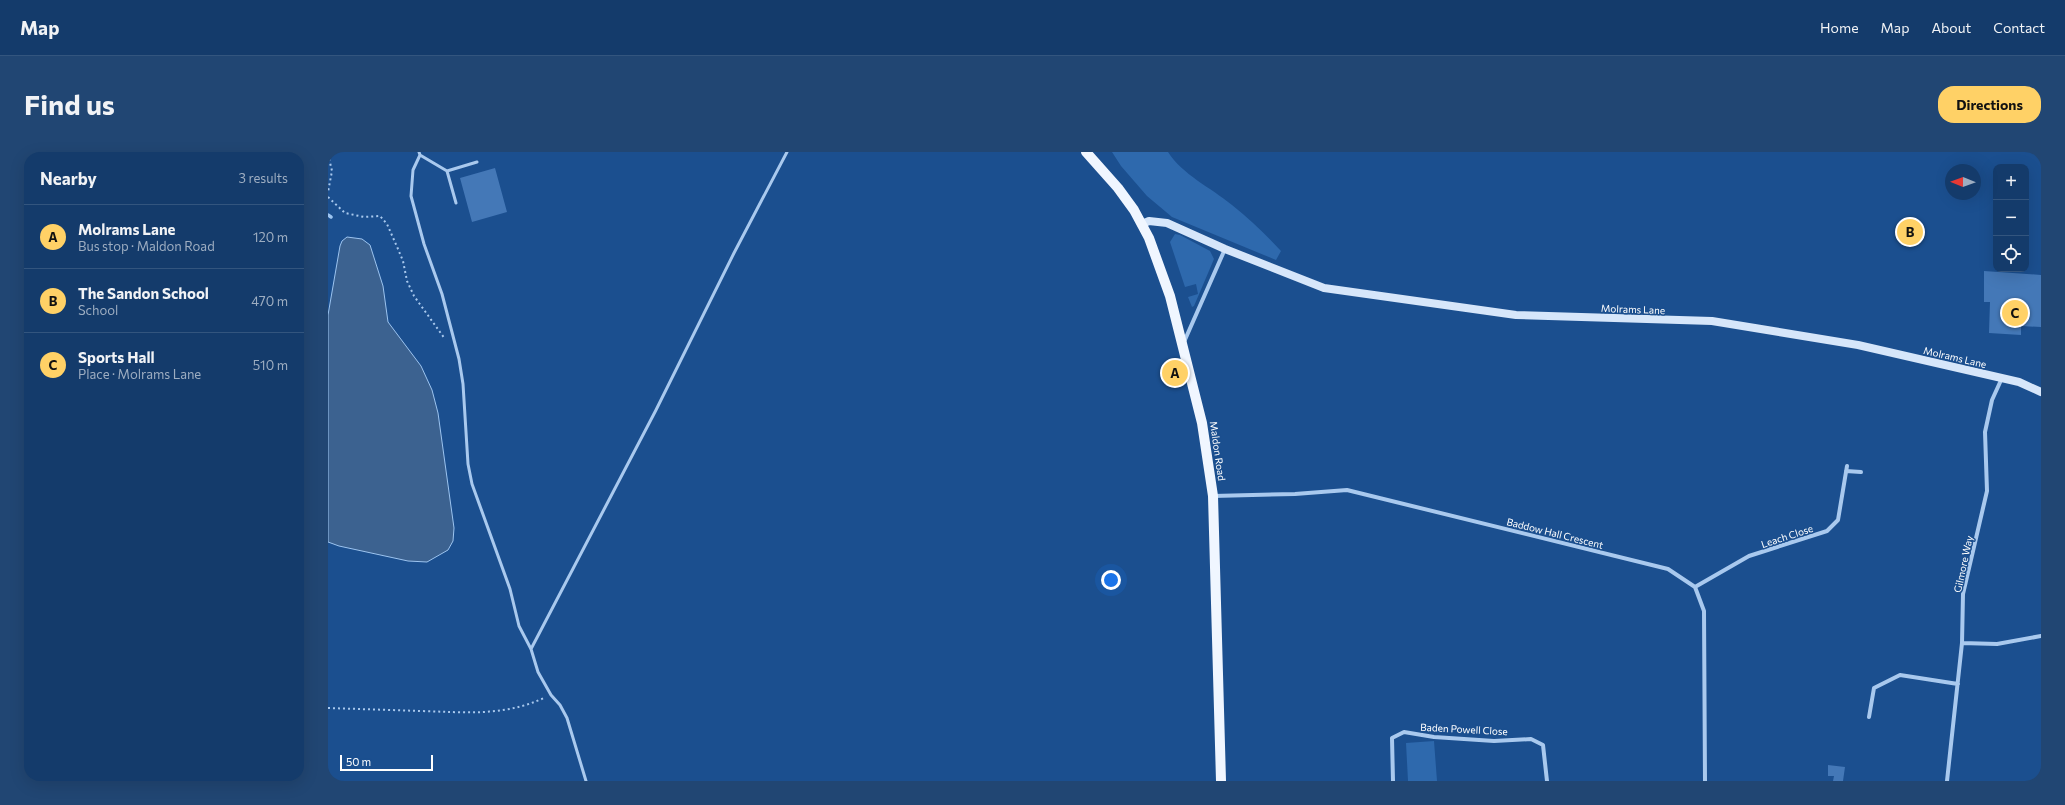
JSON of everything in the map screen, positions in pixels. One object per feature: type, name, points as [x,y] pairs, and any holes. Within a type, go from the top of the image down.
[{"type":"main road","name":"Maldon Road","points":[[1086,152],[1118,188],[1142,224],[1170,296],[1202,423],[1213,496],[1221,781]]},
{"type":"street","name":"Molrams Lane","points":[[1142,224],[1149,221],[1167,223],[1225,249],[1324,288],[1516,315],[1712,321],[1858,345],[2019,382],[2041,392]]},
{"type":"street","points":[[1183,345],[1225,249]]},
{"type":"street","name":"Gilmore Way","points":[[1947,781],[1962,643],[1963,594],[1987,491],[1985,432],[1992,400],[2002,378]]},
{"type":"street","name":"Leach Close","points":[[1695,587],[1749,556],[1827,531],[1838,520],[1847,466]]},
{"type":"street","points":[[1846,471],[1861,472]]},
{"type":"street","name":"Baddow Hall Crescent","points":[[1213,496],[1295,494],[1347,490],[1668,569],[1695,587]]},
{"type":"street","points":[[1695,587],[1704,611],[1705,781]]},
{"type":"street","points":[[1962,643],[1996,644],[2041,636]]},
{"type":"street","points":[[1869,717],[1874,688],[1900,675],[1958,684]]},
{"type":"street","name":"Baden Powell Close","points":[[1394,781],[1392,738],[1404,732],[1434,737],[1494,740],[1531,739],[1543,745],[1547,781]]},
{"type":"lane","points":[[531,649],[656,410],[734,253],[787,152]]},
{"type":"lane","points":[[456,203],[447,171],[420,153],[413,170],[411,196],[424,244],[442,294],[459,359],[463,384],[468,464],[472,484],[510,589],[519,626],[531,649],[538,672],[551,695],[560,705],[567,718],[586,781]]},
{"type":"lane","points":[[447,171],[477,162]]},
{"type":"path","points":[[328,154],[332,172],[328,192]]},
{"type":"path","points":[[328,198],[345,213],[364,217],[380,216],[387,224],[403,261],[407,281],[414,296],[446,341]]},
{"type":"path","points":[[328,708],[480,713],[507,711],[530,705],[551,695]]},
{"type":"shaded area","points":[[1112,152],[1168,152],[1189,174],[1224,198],[1264,233],[1281,251],[1276,260],[1172,217],[1147,196],[1121,166]]},
{"type":"shaded area","points":[[1175,234],[1180,235],[1210,251],[1214,259],[1194,306],[1192,307],[1188,297],[1198,294],[1196,284],[1185,287],[1170,242]]},
{"type":"shaded area","points":[[347,237],[362,239],[370,245],[383,286],[388,322],[421,366],[432,390],[438,413],[454,528],[453,541],[448,550],[427,562],[408,561],[339,546],[328,542],[328,315],[340,246],[342,241]]},
{"type":"shaded area","points":[[1434,741],[1437,781],[1408,781],[1406,743]]},
{"type":"building","points":[[495,168],[507,212],[472,222],[460,178]]},
{"type":"building","points":[[1984,271],[2041,275],[2041,327],[2021,326],[2021,335],[1989,333],[1990,302],[1984,302]]},
{"type":"building","points":[[1828,765],[1845,767],[1843,781],[1833,781],[1834,776],[1828,776]]},
{"type":"place","name":"The Sandon School","points":[[1910,232]]},
{"type":"place","name":"Sports Hall","points":[[2015,313]]},
{"type":"place","name":"Molrams Lane","points":[[1175,373]]}]
